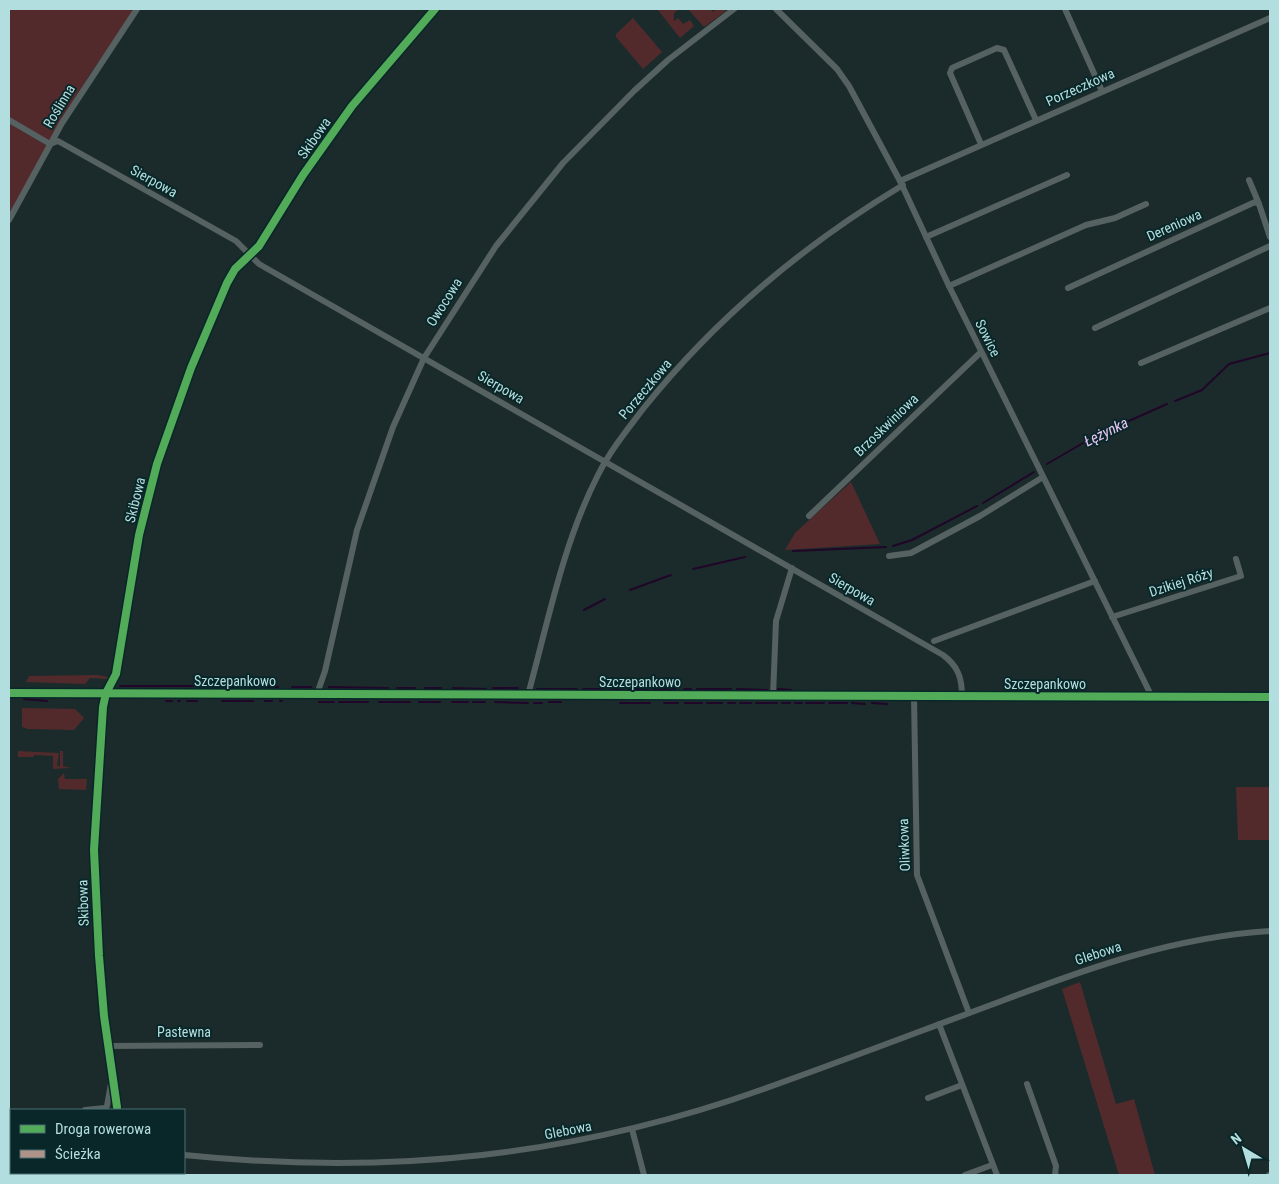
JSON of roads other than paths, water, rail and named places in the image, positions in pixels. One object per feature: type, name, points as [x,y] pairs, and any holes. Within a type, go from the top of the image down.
[{"type":"street","name":"Roślinna","points":[[9,220],[50,144],[137,9]]},
{"type":"street","name":"Skibowa","points":[[118,1109],[112,1077],[98,956],[94,850],[103,707],[106,693],[116,674],[140,535],[163,446],[191,368],[227,283],[236,269],[259,246],[303,175],[352,106],[436,9]]},
{"type":"street","name":"Owocowa","points":[[317,694],[357,530],[391,432],[424,358],[496,246],[563,163],[634,91],[668,60],[734,9]]},
{"type":"street","name":"Sowice","points":[[776,9],[844,77],[902,183],[981,352],[1152,696]]},
{"type":"street","points":[[1066,9],[1102,91]]},
{"type":"street","name":"Porzeczkowa","points":[[528,694],[573,538],[592,488],[606,461],[653,398],[711,333],[794,260],[902,183],[981,144],[1270,18]]},
{"type":"street","points":[[981,144],[950,73],[952,68],[998,48],[1004,50],[1036,120]]},
{"type":"street","name":"Sierpowa","points":[[9,120],[50,144],[58,141],[236,241],[259,264],[943,655],[951,662],[959,674],[962,681],[962,696]]},
{"type":"street","points":[[926,237],[1067,175]]},
{"type":"street","points":[[1249,180],[1270,236]]},
{"type":"street","name":"Dereniowa","points":[[1068,288],[1255,202],[1259,204]]},
{"type":"street","points":[[949,286],[1086,225],[1115,218],[1146,204]]},
{"type":"street","points":[[1095,328],[1270,246]]},
{"type":"street","points":[[1141,362],[1270,308]]},
{"type":"street","name":"Brzoskwiniowa","points":[[809,516],[981,352]]},
{"type":"street","points":[[890,556],[911,552],[980,516],[1043,477]]},
{"type":"street","name":"Dzikiej Róży","points":[[1112,617],[1241,576],[1236,560]]},
{"type":"street","points":[[773,696],[777,614],[792,568]]},
{"type":"street","points":[[934,641],[1095,581]]},
{"type":"street","name":"Szczepankowo","points":[[9,692],[1270,697]]},
{"type":"street","name":"Oliwkowa","points":[[914,696],[917,875],[969,1013]]},
{"type":"street","name":"Glebowa","points":[[185,1155],[290,1164],[428,1162],[538,1148],[632,1129],[722,1104],[1090,968],[1143,951],[1209,937],[1270,931]]},
{"type":"street","points":[[939,1024],[996,1175]]},
{"type":"street","name":"Pastewna","points":[[108,1046],[260,1045]]},
{"type":"street","name":"Skibowa","points":[[105,1108],[112,1077]]},
{"type":"street","points":[[1027,1084],[1056,1166],[1055,1175]]},
{"type":"street","points":[[928,1098],[962,1085]]},
{"type":"street","points":[[105,1108],[118,1109]]},
{"type":"street","points":[[632,1129],[644,1175]]},
{"type":"street","points":[[965,1175],[992,1165]]},
{"type":"waterway","name":"Łężynka","points":[[1175,401],[1202,390],[1229,364],[1270,353]]},
{"type":"waterway","name":"Łężynka","points":[[1047,464],[1095,436],[1167,404]]},
{"type":"waterway","name":"Łężynka","points":[[983,503],[1034,472]]},
{"type":"waterway","name":"Łężynka","points":[[893,546],[912,540],[977,506]]},
{"type":"waterway","name":"Łężynka","points":[[793,551],[886,547]]},
{"type":"waterway","name":"Łężynka","points":[[693,569],[745,557]]},
{"type":"waterway","name":"Łężynka","points":[[630,590],[671,575]]},
{"type":"waterway","name":"Łężynka","points":[[584,610],[605,599]]},
{"type":"waterway","points":[[120,686],[225,686]]},
{"type":"waterway","points":[[230,687],[240,686]]},
{"type":"waterway","points":[[249,687],[256,687]]},
{"type":"waterway","points":[[266,687],[278,687]]},
{"type":"waterway","points":[[292,687],[311,687]]},
{"type":"waterway","points":[[329,687],[388,688]]},
{"type":"waterway","points":[[397,688],[415,688]]},
{"type":"waterway","points":[[425,688],[441,688]]},
{"type":"waterway","points":[[453,688],[486,689]]},
{"type":"waterway","points":[[493,688],[518,688]]},
{"type":"waterway","points":[[537,689],[577,689]]},
{"type":"waterway","points":[[583,689],[604,689]]},
{"type":"waterway","points":[[610,689],[622,689]]},
{"type":"waterway","points":[[628,689],[648,689]]},
{"type":"waterway","points":[[653,689],[675,689]]},
{"type":"waterway","points":[[684,689],[691,689]]},
{"type":"waterway","points":[[697,689],[731,689]]},
{"type":"waterway","points":[[737,689],[767,690]]},
{"type":"waterway","points":[[778,689],[791,690]]},
{"type":"waterway","points":[[24,699],[47,701]]},
{"type":"waterway","points":[[166,701],[172,701]]},
{"type":"waterway","points":[[187,701],[197,701]]},
{"type":"waterway","points":[[222,701],[253,701]]},
{"type":"waterway","points":[[265,701],[272,701]]},
{"type":"waterway","points":[[319,702],[334,702]]},
{"type":"waterway","points":[[339,702],[368,702]]},
{"type":"waterway","points":[[379,702],[410,702]]},
{"type":"waterway","points":[[419,702],[440,702]]},
{"type":"waterway","points":[[452,702],[468,702]]},
{"type":"waterway","points":[[473,702],[485,702]]},
{"type":"waterway","points":[[495,702],[528,703]]},
{"type":"waterway","points":[[549,702],[561,702]]},
{"type":"waterway","points":[[534,703],[542,703]]},
{"type":"waterway","points":[[620,703],[650,703]]},
{"type":"waterway","points":[[664,703],[678,703]]},
{"type":"waterway","points":[[685,703],[702,703]]},
{"type":"waterway","points":[[707,703],[722,703]]},
{"type":"waterway","points":[[728,703],[735,703]]},
{"type":"waterway","points":[[740,703],[751,703]]},
{"type":"waterway","points":[[756,703],[777,703]]},
{"type":"waterway","points":[[782,703],[790,703]]},
{"type":"waterway","points":[[795,703],[802,703]]},
{"type":"waterway","points":[[806,703],[824,703]]},
{"type":"waterway","points":[[829,703],[847,703]]},
{"type":"waterway","points":[[852,703],[865,704]]},
{"type":"waterway","points":[[872,703],[887,704]]}]
